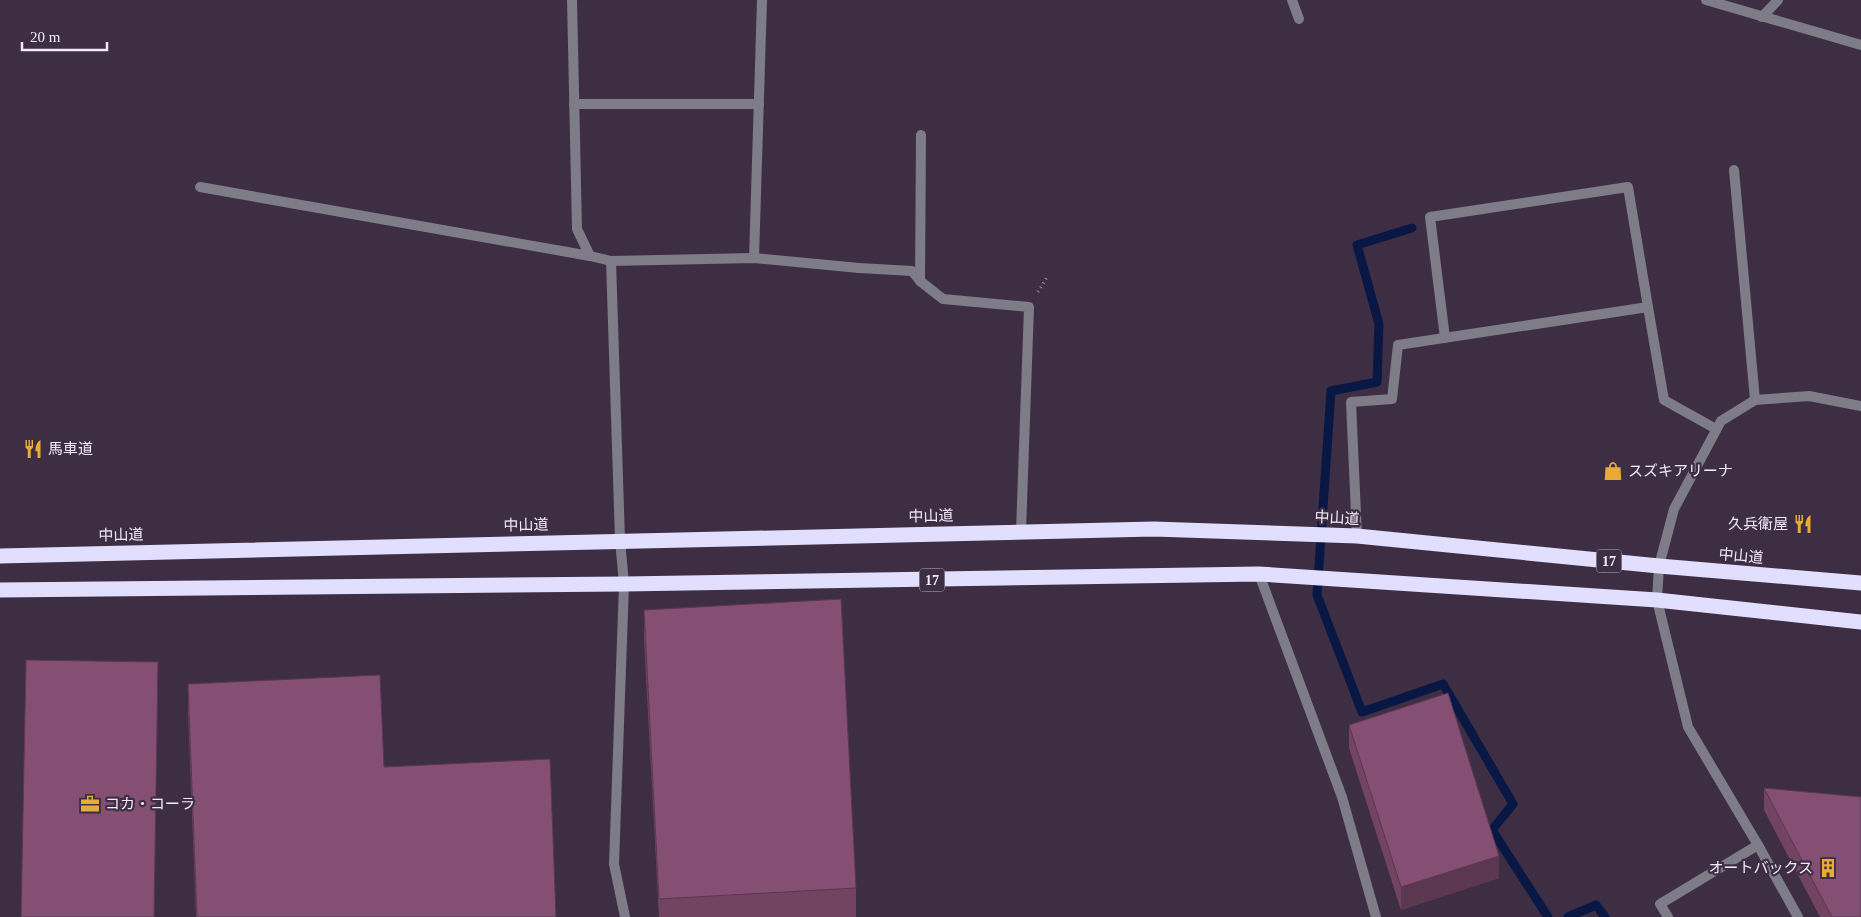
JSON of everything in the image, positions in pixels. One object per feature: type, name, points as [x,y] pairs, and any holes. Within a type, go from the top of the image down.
[{"type":"highway","name":"中山道","points":[[0,556],[1154,529],[1357,536],[1659,566],[1861,583]]},
{"type":"highway","name":"17","points":[[0,590],[624,584],[1259,574],[1657,600],[1861,622]]},
{"type":"street","points":[[572,0],[578,230],[590,256]]},
{"type":"street","points":[[754,258],[762,0]]},
{"type":"street","points":[[1292,0],[1299,19]]},
{"type":"street","points":[[1706,0],[1861,45]]},
{"type":"street","points":[[1762,17],[1778,0]]},
{"type":"street","points":[[574,104],[759,104]]},
{"type":"street","points":[[920,281],[921,135]]},
{"type":"street","points":[[1734,170],[1755,400]]},
{"type":"street","points":[[200,187],[611,261],[754,258],[859,268],[912,270],[920,281],[943,299],[1029,307],[1021,531]]},
{"type":"street","points":[[1445,338],[1430,217],[1628,187],[1664,400],[1716,429]]},
{"type":"street","points":[[611,261],[620,540],[624,584],[614,864],[625,917]]},
{"type":"street","points":[[1357,536],[1351,402],[1392,399],[1398,345],[1648,307]]},
{"type":"street","points":[[1798,917],[1688,727],[1657,600],[1659,566],[1674,509],[1721,421],[1755,400],[1809,396],[1861,406]]},
{"type":"street","points":[[1259,574],[1342,796],[1376,917]]},
{"type":"street","points":[[1668,917],[1660,904],[1758,845]]},
{"type":"building","points":[[841,599],[856,888],[659,899],[644,610]]},
{"type":"building","name":"コカ・コーラ","points":[[26,660],[158,662],[154,917],[21,917]]},
{"type":"building","points":[[380,675],[384,767],[550,759],[556,917],[197,917],[188,684]]},
{"type":"building","points":[[1448,693],[1499,856],[1401,887],[1349,725]]},
{"type":"building","name":"オートバックス","points":[[1764,788],[1861,797],[1861,917],[1832,917]]},
{"type":"waterway","points":[[1412,228],[1357,245],[1379,324],[1377,382],[1331,391],[1317,595],[1362,712],[1443,684],[1513,804],[1492,830],[1548,917]]},
{"type":"waterway","points":[[1568,917],[1596,905],[1605,917]]},
{"type":"place","name":"馬車道","points":[[33,449]]},
{"type":"place","name":"スズキアリーナ","points":[[1613,471]]},
{"type":"place","name":"久兵衛屋","points":[[1803,524]]},
{"type":"place","name":"コカ・コーラ","points":[[90,804]]},
{"type":"place","name":"オートバックス","points":[[1828,868]]}]
